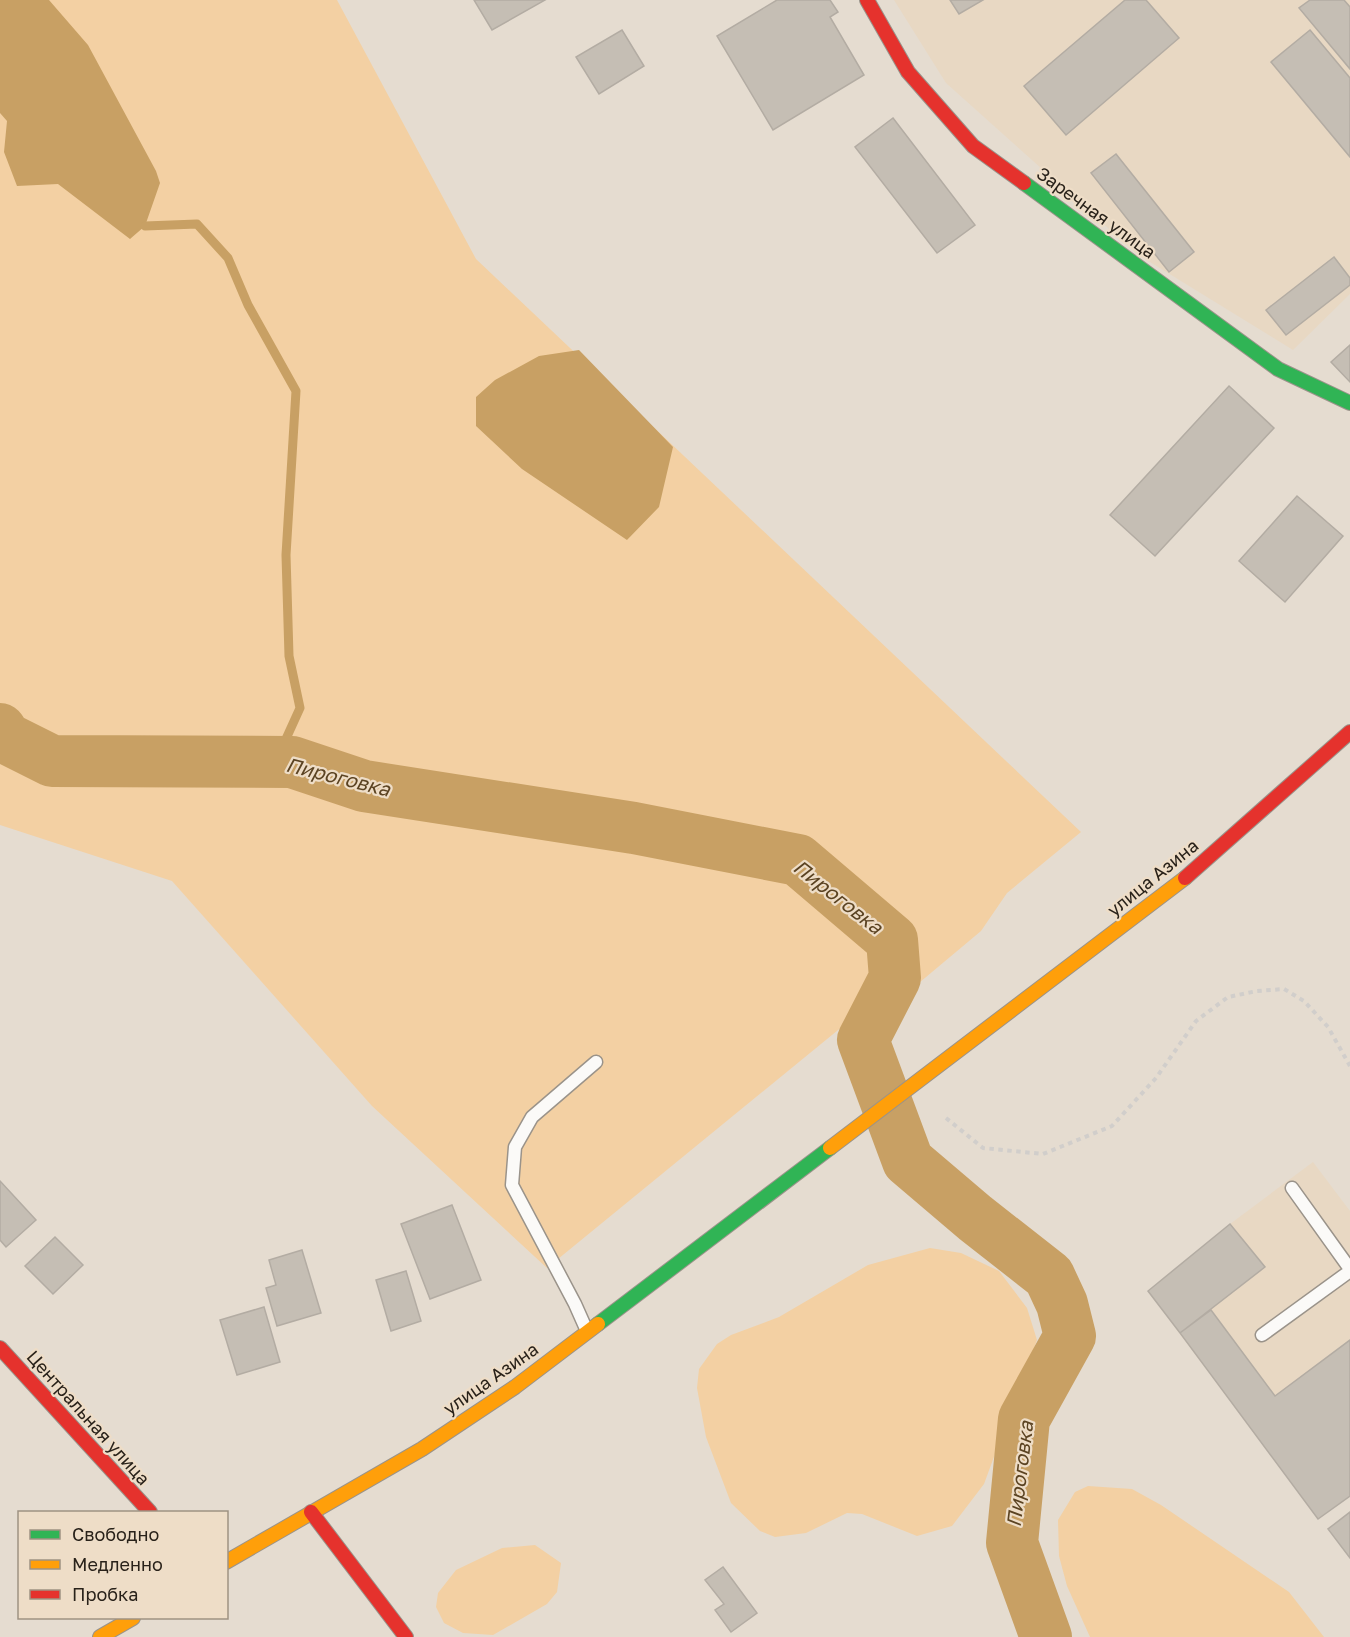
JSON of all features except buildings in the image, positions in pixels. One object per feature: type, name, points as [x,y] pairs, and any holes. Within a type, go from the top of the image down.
[{"type":"main road","name":"Заречная улица","points":[[867,0],[908,72],[973,146],[1278,369],[1350,403]]},
{"type":"main road","name":"улица Азина","points":[[228,1561],[422,1449],[515,1387],[1183,880],[1350,732]]},
{"type":"main road","name":"Центральная улица","points":[[0,1348],[149,1511]]},
{"type":"main road","points":[[311,1512],[406,1637]]},
{"type":"main road","points":[[100,1637],[130,1619]]},
{"type":"lane","points":[[588,1332],[512,1185],[515,1147],[532,1118],[596,1062]]},
{"type":"lane","points":[[1262,1335],[1350,1270],[1292,1188]]},
{"type":"path","points":[[946,1118],[983,1148],[1043,1154],[1112,1126],[1156,1078],[1196,1021],[1228,997],[1257,991],[1284,989],[1304,1001],[1328,1027],[1350,1066]]},
{"type":"shaded area","points":[[0,0],[337,0],[476,259],[1081,832],[1007,893],[981,931],[901,998],[865,1008],[547,1268],[372,1106],[172,881],[0,825]]},
{"type":"shaded area","points":[[0,0],[49,0],[88,45],[156,171],[160,183],[145,226],[130,239],[58,184],[17,186],[4,152],[7,121],[0,113]]},
{"type":"shaded area","points":[[894,0],[1350,0],[1350,294],[1293,350],[1137,254],[946,83]]},
{"type":"shaded area","points":[[579,350],[673,447],[659,507],[627,540],[522,469],[476,426],[476,397],[495,380],[539,356]]},
{"type":"shaded area","points":[[1313,1162],[1350,1211],[1350,1495],[1318,1519],[1148,1291],[1230,1224]]},
{"type":"shaded area","points":[[930,1248],[961,1253],[999,1271],[1027,1308],[1037,1340],[984,1484],[952,1526],[917,1536],[862,1514],[847,1513],[806,1533],[775,1537],[760,1531],[731,1503],[706,1437],[697,1388],[699,1369],[717,1344],[731,1335],[779,1317],[868,1265]]},
{"type":"shaded area","points":[[1088,1486],[1132,1489],[1161,1505],[1289,1592],[1324,1637],[1090,1637],[1067,1586],[1059,1556],[1058,1520],[1075,1492]]},
{"type":"shaded area","points":[[535,1545],[561,1563],[557,1592],[547,1604],[493,1635],[463,1633],[444,1623],[436,1607],[438,1593],[456,1570],[502,1548]]},
{"type":"waterway","points":[[145,226],[197,224],[228,258],[248,305],[296,391],[286,555],[289,656],[300,708],[285,741],[292,762]]},
{"type":"waterway","name":"Пироговка","points":[[0,729],[6,738],[52,761],[292,762],[364,786],[634,828],[798,860],[892,940],[895,978],[863,1040],[908,1161],[975,1218],[1049,1276],[1062,1304],[1070,1336],[1024,1419],[1012,1543],[1046,1637]]},
{"type":"traffic: fast","points":[[1024,183],[1278,369],[1350,403]]},
{"type":"traffic: fast","points":[[598,1324],[830,1148]]},
{"type":"traffic: slow","points":[[830,1148],[1185,878]]},
{"type":"traffic: slow","points":[[228,1561],[422,1449],[515,1387],[598,1324]]},
{"type":"traffic: slow","points":[[100,1637],[131,1619]]},
{"type":"traffic: jam","points":[[867,0],[908,72],[973,146],[1024,183]]},
{"type":"traffic: jam","points":[[1185,878],[1350,732]]},
{"type":"traffic: jam","points":[[0,1348],[149,1511]]},
{"type":"traffic: jam","points":[[311,1512],[406,1637]]}]
